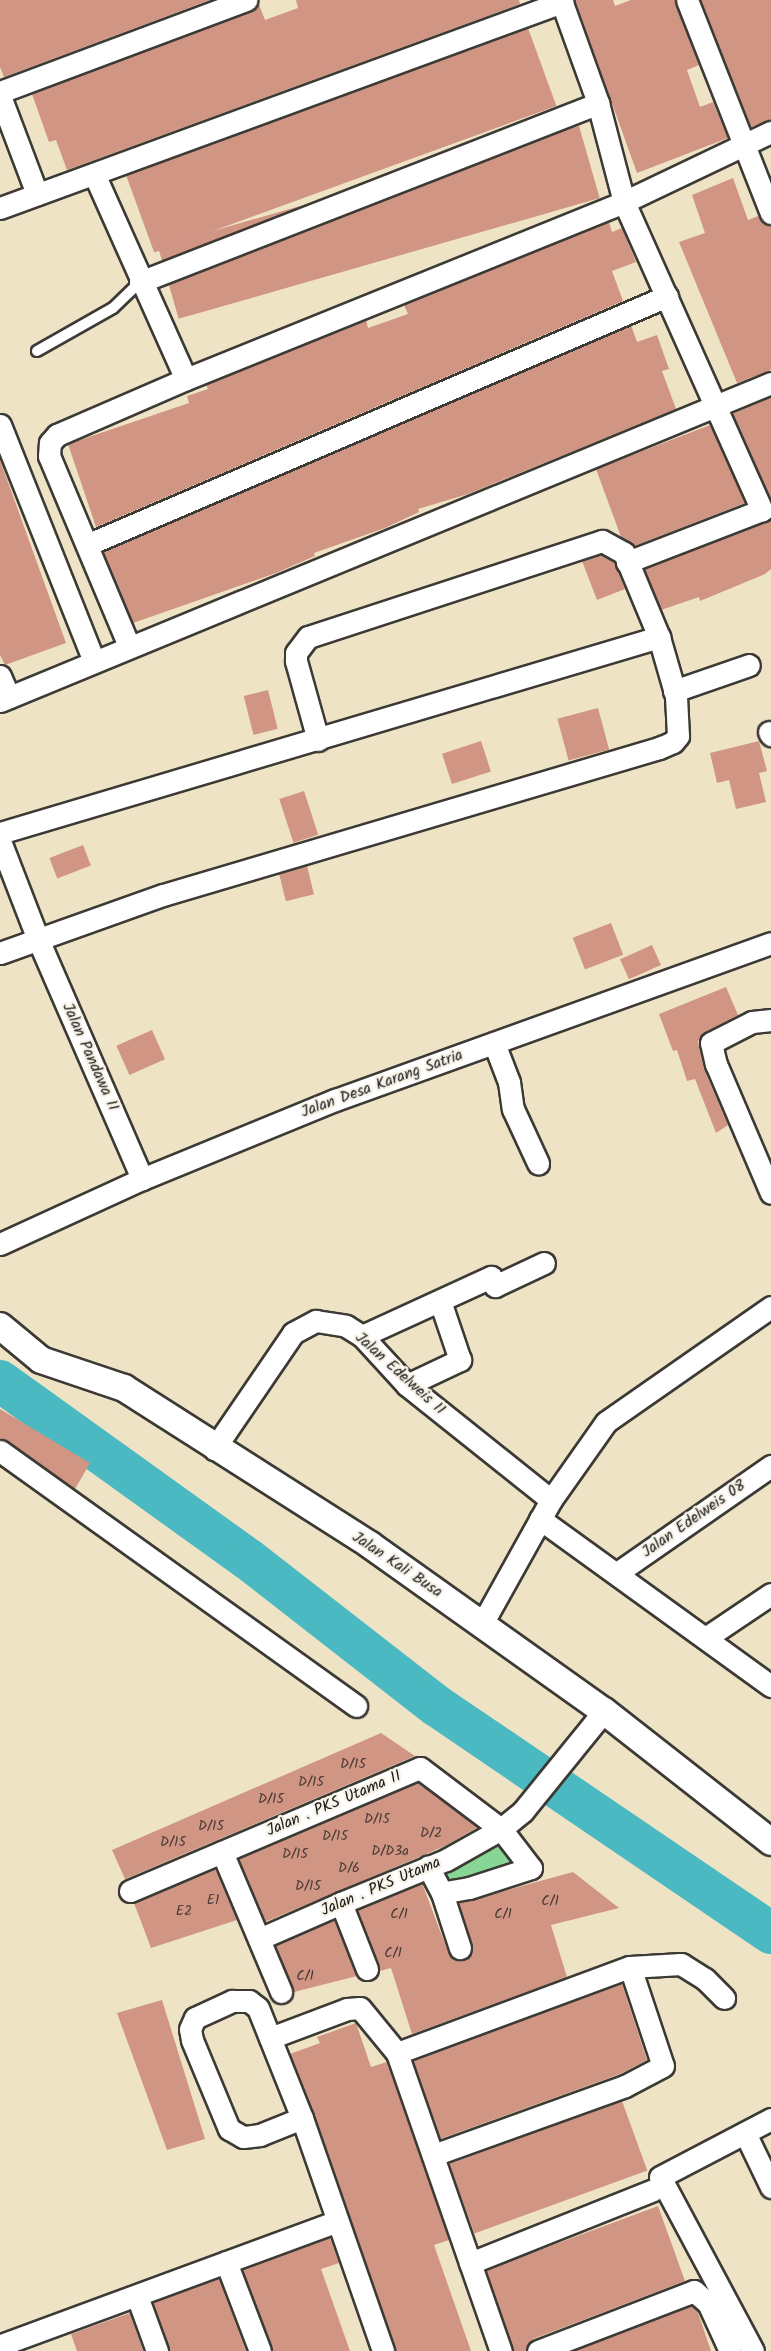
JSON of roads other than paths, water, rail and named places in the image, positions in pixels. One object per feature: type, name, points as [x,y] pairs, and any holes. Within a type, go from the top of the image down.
[{"type":"street","points":[[37,194],[0,94],[246,0]]},
{"type":"street","points":[[687,0],[745,142],[771,213]]},
{"type":"street","points":[[1,204],[95,176],[561,1],[598,103],[624,202],[667,296],[712,405],[762,510],[627,562]]},
{"type":"street","points":[[140,282],[598,103]]},
{"type":"street","points":[[129,646],[89,544],[49,456],[50,443],[57,435],[186,379],[624,202],[745,142],[771,132]]},
{"type":"street","points":[[95,176],[140,282],[186,379]]},
{"type":"street","points":[[89,544],[667,296]]},
{"type":"street","points":[[0,676],[4,699],[712,405],[771,383]]},
{"type":"street","points":[[0,425],[94,661]]},
{"type":"street","points":[[0,953],[37,937],[673,742],[678,736],[675,691],[659,638],[624,553],[611,543],[591,543],[447,595],[308,637],[296,653],[296,661],[318,740]]},
{"type":"street","points":[[0,832],[659,638]]},
{"type":"street","points":[[675,691],[749,665]]},
{"type":"street","name":"Jalan Pandawa II","points":[[0,841],[37,937],[142,1179]]},
{"type":"street","name":"Jalan Desa Karang Satria","points":[[0,1245],[142,1179],[335,1100],[771,943]]},
{"type":"street","points":[[771,1020],[752,1022],[711,1043],[716,1064],[771,1193]]},
{"type":"street","points":[[494,1043],[509,1082],[513,1109],[538,1163]]},
{"type":"street","points":[[362,1336],[491,1277],[495,1286],[544,1263]]},
{"type":"street","points":[[407,1384],[460,1360],[440,1301]]},
{"type":"street","points":[[482,1624],[551,1500],[606,1422],[766,1316]]},
{"type":"street","name":"Jalan Edelweis 11","points":[[214,1449],[293,1333],[316,1321],[346,1326],[362,1336],[407,1384],[551,1500]]},
{"type":"street","name":"Jalan Kali Busa","points":[[0,1326],[41,1359],[124,1388],[214,1449],[369,1545],[604,1711],[768,1835]]},
{"type":"street","points":[[0,1451],[356,1706]]},
{"type":"street","name":"Jalan Edelweis 08","points":[[617,1572],[771,1466]]},
{"type":"street","points":[[540,1519],[707,1637],[771,1686]]},
{"type":"street","points":[[707,1637],[771,1594]]},
{"type":"street","name":"Jalan . PKS Utama","points":[[259,1939],[428,1867],[501,1830],[523,1811],[573,1753],[604,1711]]},
{"type":"street","name":"Jalan . PKS Utama II","points":[[130,1891],[420,1768],[501,1830]]},
{"type":"street","points":[[442,1893],[469,1888],[531,1868],[501,1830]]},
{"type":"street","points":[[222,1852],[281,1992]]},
{"type":"street","points":[[428,1867],[442,1893],[460,1948]]},
{"type":"street","points":[[341,1903],[367,1969]]},
{"type":"street","points":[[397,2053],[630,1967],[681,1965],[705,1979],[724,1998]]},
{"type":"street","points":[[433,2155],[625,2086],[663,2066],[630,1967]]},
{"type":"street","points":[[302,2118],[261,2135],[243,2137],[229,2129],[190,2029],[202,2013],[232,2001],[249,2001],[258,2008],[302,2118],[382,2351]]},
{"type":"street","points":[[270,2038],[347,2009],[360,2008],[397,2053],[501,2351]]},
{"type":"street","points":[[753,2351],[660,2177],[771,2119]]},
{"type":"street","points":[[745,2133],[771,2187]]},
{"type":"street","points":[[470,2263],[653,2190]]},
{"type":"street","points":[[2,2347],[336,2222]]},
{"type":"street","points":[[226,2262],[260,2351]]},
{"type":"street","points":[[538,2351],[694,2291],[708,2303],[729,2351]]},
{"type":"street","points":[[137,2296],[156,2351]]},
{"type":"lane","points":[[38,351],[113,308],[140,282]]},
{"type":"waterway","points":[[0,1381],[248,1559],[437,1706],[771,1933]]}]
